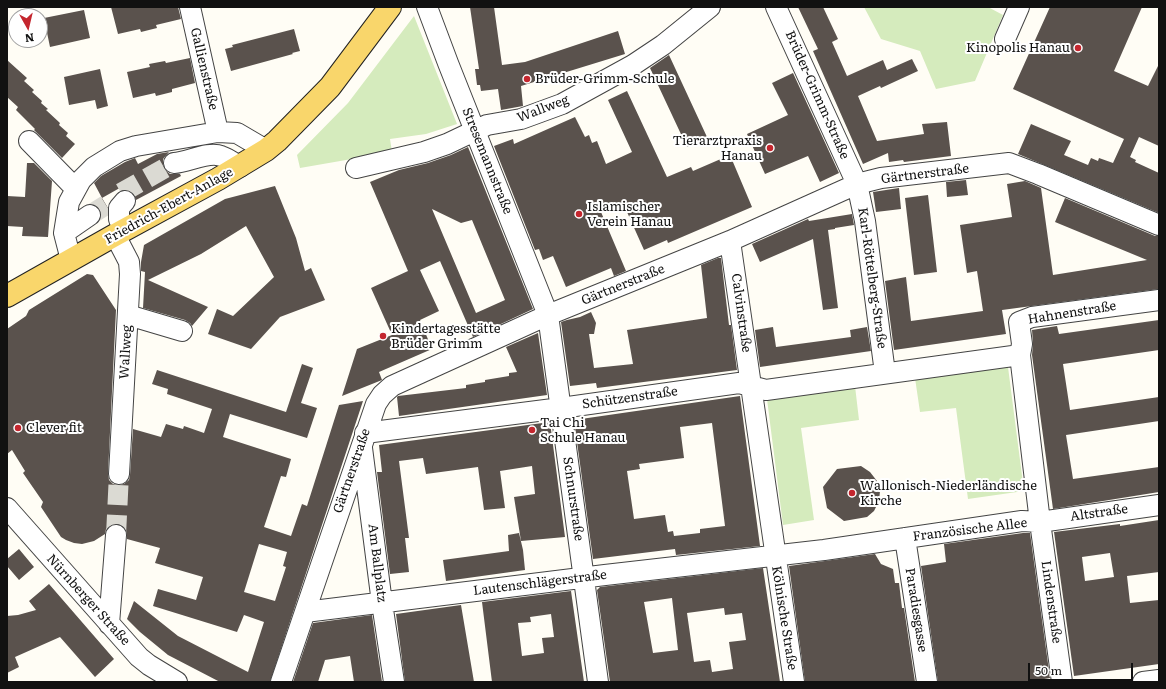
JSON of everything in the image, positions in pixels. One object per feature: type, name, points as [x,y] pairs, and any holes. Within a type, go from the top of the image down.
[{"type":"main road","name":"Friedrich-Ebert-Anlage","points":[[7,296],[240,167],[266,150],[277,141],[330,87],[390,7]]},
{"type":"street","name":"Gallienstraße","points":[[190,7],[218,132]]},
{"type":"street","name":"Stresemannstraße","points":[[428,7],[448,63],[548,315]]},
{"type":"street","name":"Wallweg","points":[[356,168],[424,152],[447,144],[486,125],[521,119],[562,104],[633,65],[663,45],[710,7]]},
{"type":"street","name":"Brüder-Grimm-Straße","points":[[776,7],[857,184]]},
{"type":"street","points":[[1005,39],[1019,7]]},
{"type":"street","points":[[71,260],[64,233],[69,202],[81,180],[94,167],[120,151],[136,146],[218,132],[237,133],[266,150]]},
{"type":"street","points":[[28,141],[76,188]]},
{"type":"street","points":[[178,165],[209,155],[220,155],[240,167]]},
{"type":"street","name":"Gärtnerstraße","points":[[281,682],[376,404],[382,395],[392,386],[548,315],[624,285],[857,184],[881,178],[1009,164],[1038,174],[1159,225]]},
{"type":"street","name":"Karl-Röttelberg-Straße","points":[[857,184],[865,221],[885,373]]},
{"type":"street","name":"Wallweg","points":[[64,233],[113,203],[119,219],[119,233],[129,262],[130,283],[119,474]]},
{"type":"street","name":"Calvinstraße","points":[[730,240],[751,386]]},
{"type":"street","name":"Hahnenstraße","points":[[1020,355],[1022,344],[1019,322],[1032,318],[1159,300]]},
{"type":"street","points":[[128,315],[182,331]]},
{"type":"street","name":"Schnurstraße","points":[[548,315],[598,682]]},
{"type":"street","points":[[775,555],[751,386],[766,390],[1020,355]]},
{"type":"street","name":"Französische Allee","points":[[775,555],[824,550],[1022,521],[1040,522],[1020,355]]},
{"type":"street","name":"Schützenstraße","points":[[363,439],[561,408],[739,383],[751,386]]},
{"type":"street","name":"Am Ballplatz","points":[[363,439],[382,603],[394,682]]},
{"type":"street","name":"Altstraße","points":[[1040,522],[1159,505]]},
{"type":"street","name":"Nürnberger Straße","points":[[9,516],[139,657],[177,682]]},
{"type":"street","name":"Lindenstraße","points":[[1040,522],[1062,682]]},
{"type":"street","points":[[109,624],[116,535]]},
{"type":"street","name":"Paradiesgasse","points":[[905,538],[926,682]]},
{"type":"street","name":"Lautenschlägerstraße","points":[[304,612],[775,555]]},
{"type":"street","name":"Kölnische Straße","points":[[775,555],[794,682]]},
{"type":"street","points":[[1143,682],[1159,680]]},
{"type":"green space","points":[[864,7],[988,7],[1003,15],[975,81],[936,89],[920,51],[881,39]]},
{"type":"green space","points":[[414,16],[457,124],[426,134],[390,139],[392,152],[300,168],[297,155],[348,103]]},
{"type":"green space","points":[[1008,367],[1024,491],[968,499],[956,408],[920,412],[915,378]]},
{"type":"green space","points":[[855,386],[859,420],[801,428],[814,520],[783,525],[767,399]]},
{"type":"building","points":[[111,7],[178,7],[181,19],[156,25],[157,28],[141,32],[140,29],[118,34]]},
{"type":"building","points":[[470,7],[494,7],[502,65],[525,62],[618,31],[625,54],[521,86],[523,106],[501,110],[498,89],[481,91],[480,85],[477,85],[475,69],[479,69]]},
{"type":"building","points":[[798,7],[823,7],[838,39],[832,42],[847,76],[883,60],[887,70],[912,59],[918,71],[881,88],[880,86],[858,96],[877,141],[924,134],[922,124],[947,122],[951,156],[904,162],[903,160],[889,162],[888,153],[863,164],[813,51],[818,49]]},
{"type":"building","points":[[1050,7],[1142,7],[1114,71],[1148,86],[1159,64],[1159,146],[1139,137],[1130,157],[1136,160],[1135,162],[1159,173],[1159,213],[1018,154],[1031,124],[1071,141],[1064,155],[1088,165],[1091,158],[1098,161],[1099,158],[1113,163],[1124,139],[1013,89]]},
{"type":"building","points":[[84,10],[90,38],[50,47],[48,37],[48,17]]},
{"type":"building","points":[[294,29],[300,51],[231,71],[225,49],[233,47],[232,45]]},
{"type":"building","points":[[669,55],[707,137],[687,147],[650,68]]},
{"type":"building","points":[[190,58],[195,83],[172,89],[172,92],[156,96],[155,93],[133,98],[127,72],[150,67],[149,64],[165,61],[166,63]]},
{"type":"building","points":[[7,60],[27,78],[24,81],[34,90],[32,92],[42,101],[41,103],[48,109],[46,110],[60,123],[59,125],[68,133],[66,136],[75,144],[62,158],[34,130],[35,129],[16,110],[18,107],[7,97]]},
{"type":"building","points":[[100,69],[108,106],[97,109],[95,100],[69,105],[64,77]]},
{"type":"building","points":[[793,73],[839,173],[820,182],[808,156],[765,174],[747,134],[788,115],[772,83]]},
{"type":"building","points":[[627,91],[667,177],[691,167],[693,171],[730,155],[752,207],[668,243],[667,240],[644,250],[623,203],[601,212],[626,271],[614,276],[611,268],[566,287],[553,256],[543,260],[539,249],[535,250],[494,146],[513,139],[514,144],[575,117],[585,137],[589,135],[592,143],[597,141],[606,164],[632,152],[608,100]]},
{"type":"building","points":[[468,147],[533,309],[473,337],[440,261],[420,270],[439,311],[420,320],[432,349],[379,372],[382,380],[342,396],[357,349],[392,335],[371,288],[408,271],[370,182],[399,170],[428,163]],"holes":[[[432,209],[461,223],[472,220],[505,300],[476,313]]]},
{"type":"building","points":[[169,152],[163,159],[165,170],[170,174],[180,174],[181,176],[136,200],[133,193],[128,190],[125,185],[102,198],[94,183],[101,176],[135,158],[138,164],[157,154]]},
{"type":"building","points":[[27,163],[34,163],[52,181],[48,237],[22,236],[23,227],[7,226],[7,196],[25,197]]},
{"type":"building","points":[[966,180],[968,195],[947,197],[946,182]]},
{"type":"building","points":[[1025,181],[1041,188],[1053,275],[1147,260],[1055,222],[1065,198],[1155,236],[1159,236],[1159,289],[1002,310],[1006,334],[894,350],[885,281],[906,277],[911,321],[983,311],[977,271],[967,273],[960,225],[1012,217],[1007,184]]},
{"type":"building","points":[[275,186],[296,238],[305,271],[311,268],[325,300],[280,317],[251,349],[208,334],[217,309],[233,316],[274,277],[246,226],[201,254],[148,280],[208,307],[192,326],[185,320],[143,308],[145,272],[141,271],[141,262],[144,245],[225,199]]},
{"type":"building","points":[[899,188],[901,209],[876,212],[873,192]]},
{"type":"building","points":[[928,195],[937,272],[914,275],[905,198]]},
{"type":"building","points":[[102,198],[108,208],[108,213],[101,217],[99,208],[92,204]]},
{"type":"building","points":[[852,214],[854,225],[828,230],[838,308],[823,310],[813,239],[760,262],[752,244],[808,219],[809,221]]},
{"type":"building","points":[[721,258],[729,325],[731,325],[737,370],[597,388],[596,383],[570,386],[561,322],[580,317],[591,312],[596,323],[594,334],[589,334],[594,368],[633,364],[627,330],[707,318],[701,265]]},
{"type":"building","points":[[87,274],[93,275],[116,310],[108,473],[109,480],[113,484],[124,484],[129,480],[133,429],[161,437],[166,424],[183,429],[184,426],[204,433],[212,409],[167,394],[168,389],[152,384],[157,370],[286,412],[302,364],[313,368],[301,403],[317,408],[307,438],[230,414],[223,437],[291,459],[286,477],[281,476],[264,527],[291,536],[302,504],[307,506],[339,405],[363,401],[270,682],[220,682],[168,655],[127,619],[134,601],[178,636],[248,672],[264,622],[244,615],[237,632],[153,606],[158,589],[196,600],[203,577],[155,563],[160,548],[127,539],[126,530],[122,525],[111,525],[106,529],[105,534],[94,541],[82,544],[66,540],[61,537],[41,507],[43,502],[23,473],[25,471],[12,450],[7,454],[7,329],[26,316],[29,310]],"holes":[[[259,544],[287,552],[283,566],[286,567],[275,601],[244,592]]]},
{"type":"building","points":[[1159,320],[1159,350],[1063,364],[1070,410],[1159,397],[1159,421],[1066,435],[1073,479],[1159,467],[1159,492],[1053,509],[1032,355],[1032,330],[1057,326],[1059,334]]},
{"type":"building","points":[[773,327],[776,347],[851,337],[850,330],[867,327],[871,351],[760,367],[755,330]]},
{"type":"building","points":[[538,333],[547,395],[399,416],[398,396],[466,388],[466,385],[509,376],[509,373],[517,372],[506,347]]},
{"type":"building","points":[[740,396],[760,546],[676,555],[675,549],[593,559],[574,420]],"holes":[[[712,423],[725,526],[700,529],[700,533],[674,536],[673,531],[668,532],[665,515],[634,519],[627,471],[640,469],[639,464],[684,458],[680,427]]]},
{"type":"building","points":[[550,422],[565,537],[521,541],[514,497],[535,494],[532,466],[500,471],[505,508],[484,510],[478,467],[426,474],[423,458],[399,461],[409,538],[405,538],[409,572],[390,574],[377,472],[382,472],[379,445]]},
{"type":"building","name":"Wallonisch-Niederländische Kirche","points":[[861,466],[870,472],[877,481],[880,491],[879,501],[874,511],[867,517],[844,521],[827,508],[823,487],[837,469]]},
{"type":"building","points":[[1159,520],[1159,572],[1127,576],[1130,603],[1159,600],[1159,664],[1074,676],[1054,532],[1120,524],[1120,526]],"holes":[[[1110,553],[1114,577],[1085,581],[1082,557]]]},
{"type":"building","points":[[519,533],[523,550],[525,570],[446,581],[443,560],[509,551],[508,535]]},
{"type":"building","points":[[1030,533],[1050,678],[1027,682],[938,682],[921,566],[946,562],[944,544]]},
{"type":"building","points":[[19,549],[34,567],[19,580],[7,566],[7,559]]},
{"type":"building","points":[[875,554],[881,564],[893,569],[895,583],[899,583],[915,682],[805,682],[789,566]]},
{"type":"building","points":[[763,568],[780,682],[610,682],[597,590],[600,587]],"holes":[[[672,598],[678,650],[653,653],[644,602]],[[724,608],[725,615],[742,613],[746,640],[729,642],[733,669],[712,672],[710,660],[694,662],[687,613]]]},
{"type":"building","points":[[49,584],[114,659],[95,677],[60,637],[15,657],[19,667],[7,673],[7,616],[18,615],[36,610],[29,601]]},
{"type":"building","points":[[571,591],[584,682],[492,682],[482,602]],"holes":[[[551,614],[554,637],[542,638],[544,653],[522,656],[518,623],[531,622],[530,617]]]},
{"type":"building","points":[[461,605],[474,682],[405,682],[396,614]]},
{"type":"building","points":[[372,615],[382,682],[354,682],[350,656],[325,660],[318,682],[293,682],[313,623]]},
{"type":"tunnel","points":[[121,193],[174,163]]},
{"type":"tunnel","points":[[90,215],[106,205]]},
{"type":"tunnel","points":[[116,535],[119,474]]},
{"type":"place","name":"Kinopolis Hanau","points":[[1078,48]]},
{"type":"place","name":"Brüder-Grimm-Schule","points":[[527,79]]},
{"type":"place","name":"Tierarztpraxis Hanau","points":[[770,148]]},
{"type":"place","name":"Islamischer Verein Hanau","points":[[579,214]]},
{"type":"place","name":"Kindertagesstätte Brüder Grimm","points":[[383,336]]},
{"type":"place","name":"Clever fit","points":[[18,428]]},
{"type":"place","name":"Tai Chi Schule Hanau","points":[[532,430]]},
{"type":"place","name":"Wallonisch-Niederländische Kirche","points":[[852,493]]}]
